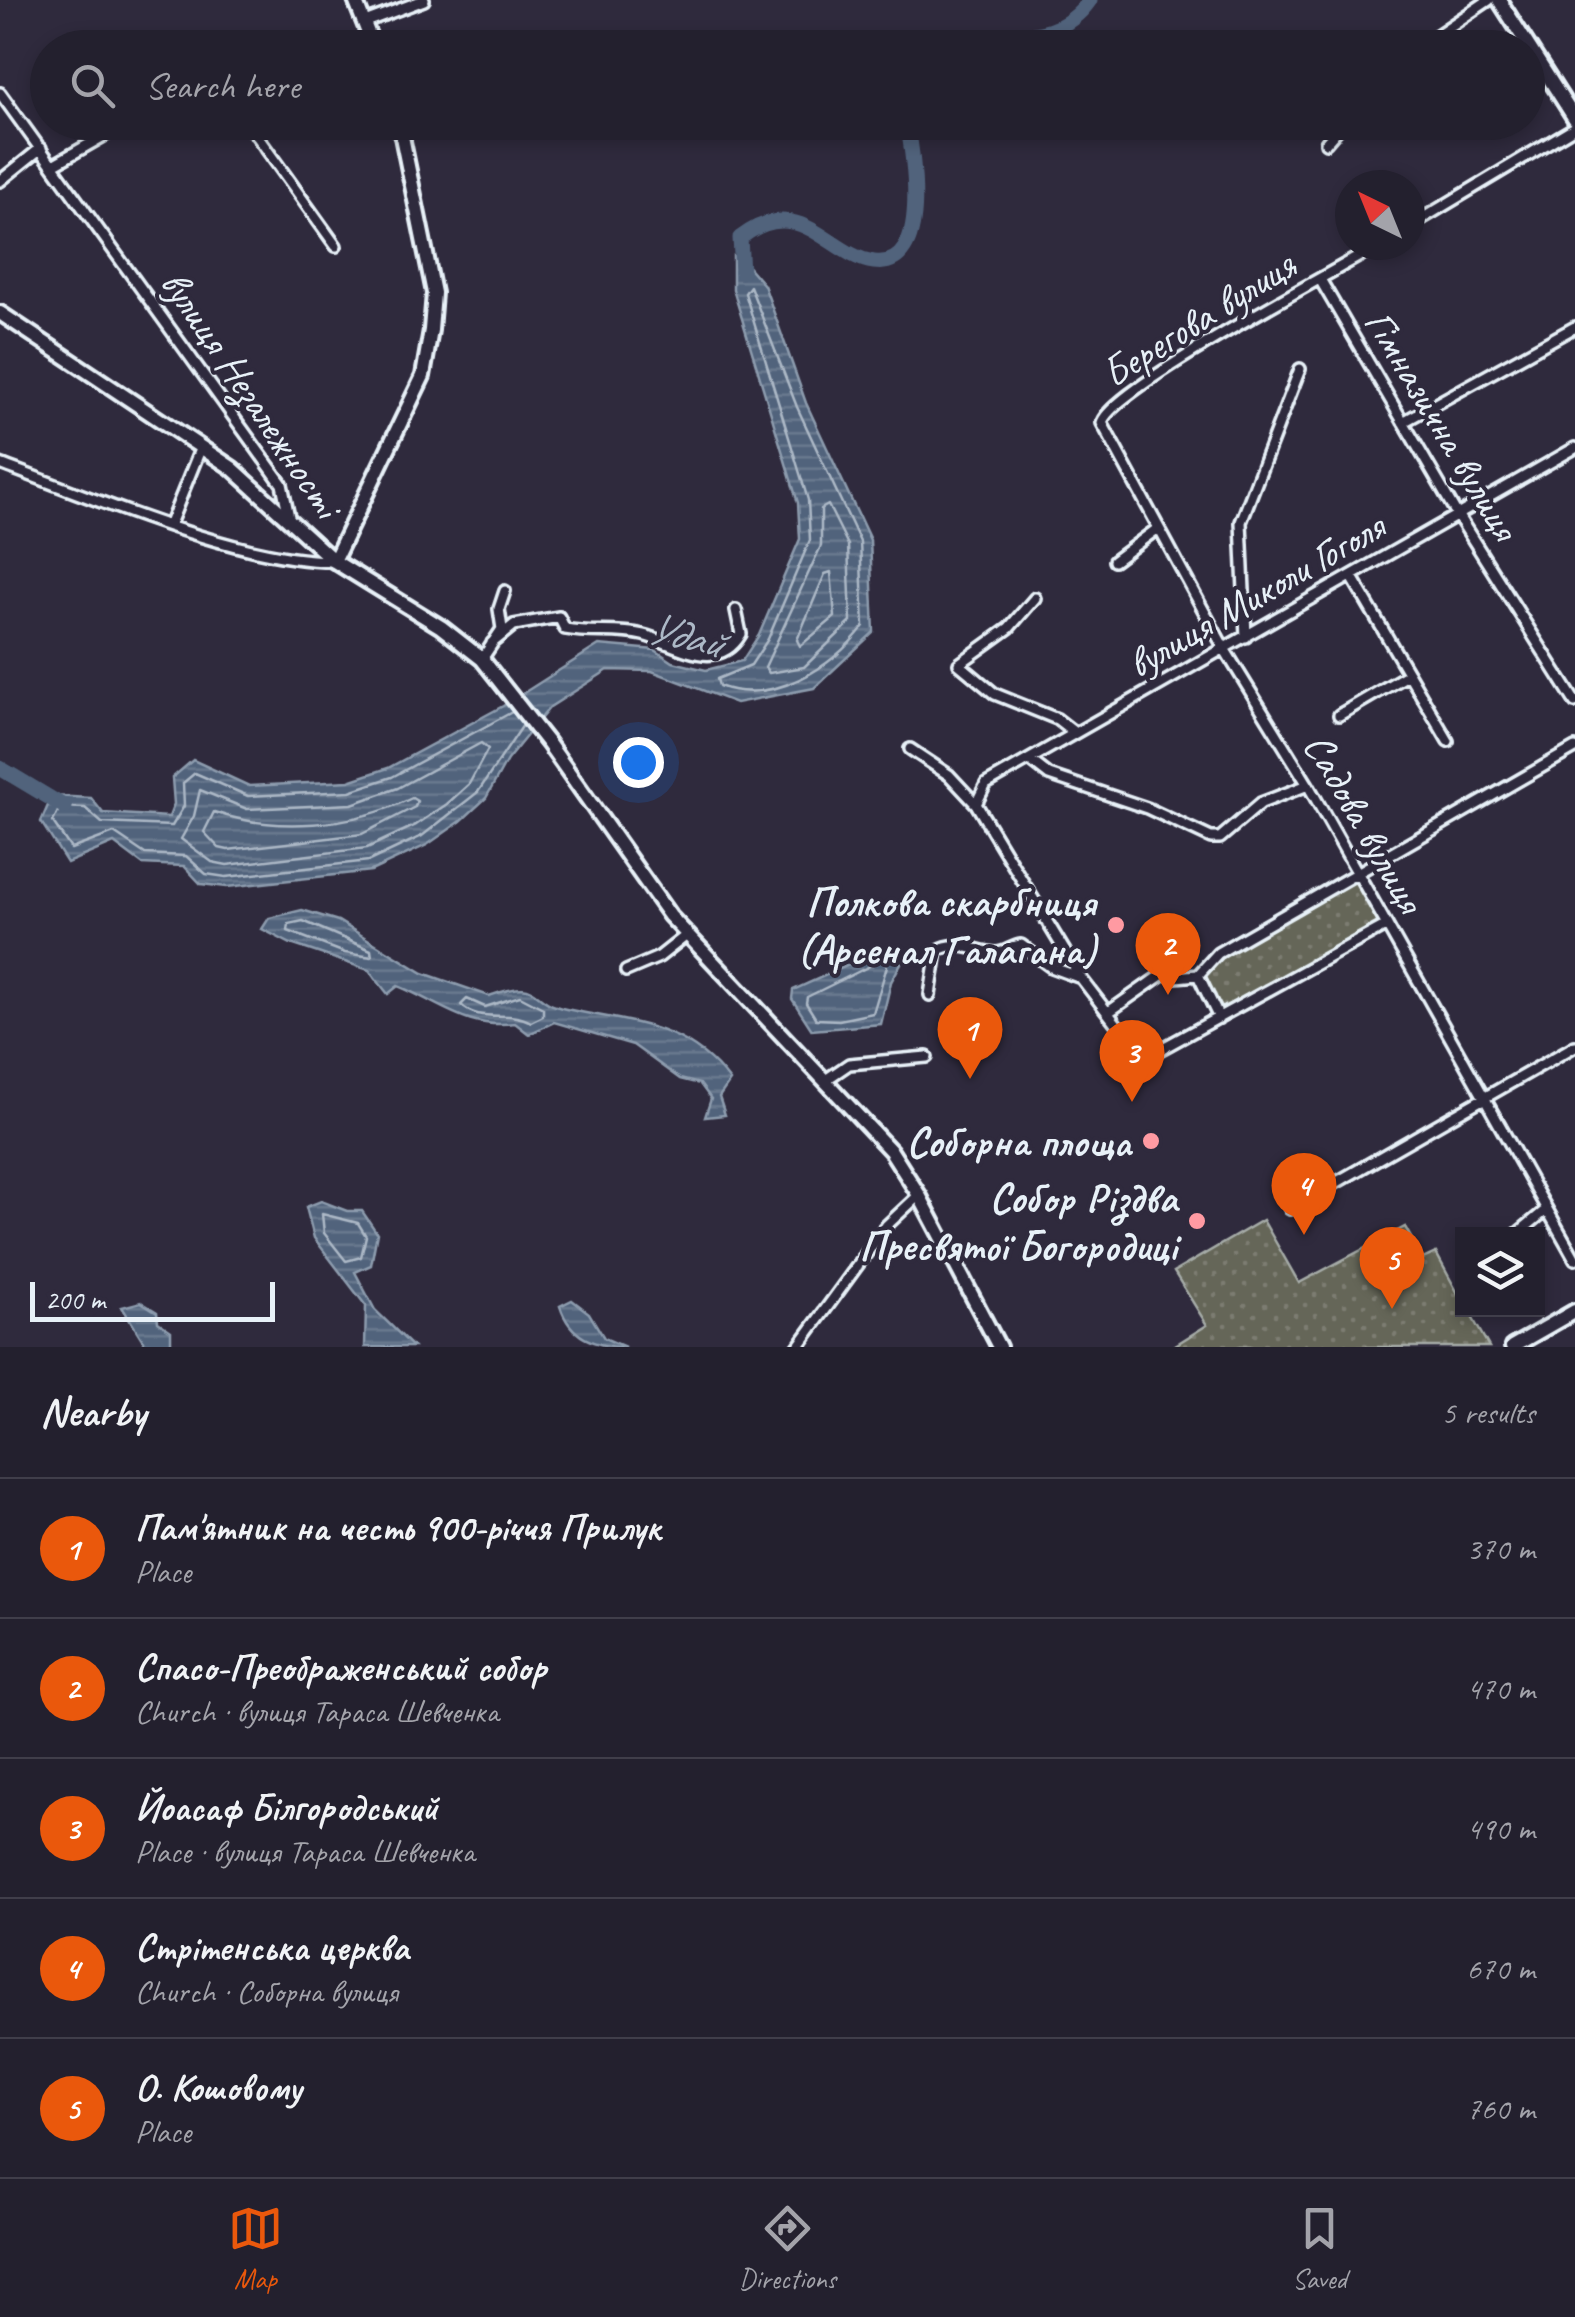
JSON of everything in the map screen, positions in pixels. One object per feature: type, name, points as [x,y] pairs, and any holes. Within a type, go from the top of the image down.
[{"type":"main road","points":[[355,0],[368,30]]},
{"type":"main road","points":[[1500,0],[1518,30]]},
{"type":"main road","points":[[1545,74],[1575,123]]},
{"type":"main road","points":[[334,561],[423,376],[431,330],[434,293],[403,140]]},
{"type":"main road","points":[[0,312],[201,447],[288,516]]},
{"type":"main road","name":"вулиця Незалежності","points":[[288,516],[334,561],[441,626],[495,672],[688,934],[890,1151],[919,1194],[999,1347]]},
{"type":"main road","points":[[1512,1347],[1575,1311]]},
{"type":"street","points":[[365,22],[424,0]]},
{"type":"street","points":[[1445,30],[1489,0]]},
{"type":"street","name":"вулиця Незалежності","points":[[0,93],[30,134]]},
{"type":"street","points":[[1425,217],[1575,123]]},
{"type":"street","name":"вулиця Незалежності","points":[[34,140],[282,484],[288,516]]},
{"type":"street","points":[[53,165],[97,140]]},
{"type":"street","points":[[259,140],[336,246]]},
{"type":"street","points":[[0,182],[40,148]]},
{"type":"street","name":"Берегова вулиця","points":[[1103,416],[1154,375],[1354,260]]},
{"type":"street","name":"Гімназична вулиця","points":[[1320,280],[1458,516],[1575,702]]},
{"type":"street","points":[[1403,422],[1575,327]]},
{"type":"street","points":[[1246,637],[1241,522],[1300,370]]},
{"type":"street","name":"Садова вулиця","points":[[1103,416],[1105,430],[1224,650],[1308,785],[1575,1259]]},
{"type":"street","points":[[170,524],[201,447]]},
{"type":"street","name":"вулиця Миколи Гоголя","points":[[976,804],[986,784],[1575,448]]},
{"type":"street","points":[[0,464],[170,524],[295,562],[334,561]]},
{"type":"street","points":[[1114,561],[1157,529]]},
{"type":"street","points":[[1352,577],[1448,742]]},
{"type":"street","points":[[482,658],[502,629],[498,608],[505,591]]},
{"type":"street","points":[[1036,598],[1009,628],[959,664],[995,694],[1057,719],[1075,733]]},
{"type":"street","points":[[492,643],[514,626],[559,617],[565,629],[647,636],[692,653],[720,654],[733,647],[740,634],[736,610]]},
{"type":"street","points":[[1339,716],[1409,674]]},
{"type":"street","points":[[1110,1011],[1164,973],[1175,977],[1198,974],[1218,953],[1575,748]]},
{"type":"street","points":[[910,750],[949,775],[976,804],[1081,978],[1110,1011],[1137,1056],[1144,1059],[1388,925]]},
{"type":"street","points":[[1031,761],[1049,775],[1134,803],[1211,838],[1220,838],[1261,803],[1308,785]]},
{"type":"street","points":[[626,971],[660,957],[688,934]]},
{"type":"street","points":[[930,994],[937,951],[944,946],[970,946],[998,954],[1021,945],[1051,967],[1081,978]]},
{"type":"street","points":[[1198,974],[1219,1018]]},
{"type":"street","points":[[1290,1209],[1575,1046]]},
{"type":"street","points":[[827,1079],[849,1064],[927,1057]]},
{"type":"street","points":[[798,1347],[887,1225],[919,1194]]},
{"type":"street","points":[[1525,1227],[1546,1210]]},
{"type":"green space","points":[[1355,881],[1380,921],[1224,1010],[1204,980],[1209,964]]},
{"type":"green space","points":[[1263,1220],[1299,1283],[1405,1227],[1423,1259],[1436,1253],[1455,1288],[1455,1317],[1472,1317],[1489,1347],[1172,1347],[1207,1325],[1174,1272]]},
{"type":"water","points":[[733,256],[739,256],[764,285],[806,403],[870,540],[874,632],[814,688],[736,703],[652,671],[608,670],[550,707],[507,760],[486,798],[461,821],[427,845],[371,871],[227,887],[201,884],[184,866],[142,864],[114,843],[67,863],[41,822],[52,796],[91,798],[103,813],[169,817],[174,804],[172,778],[193,760],[249,786],[349,781],[388,768],[503,706],[599,645],[655,650],[673,662],[706,670],[742,661],[759,635],[800,539],[798,503],[733,289]]},
{"type":"water","points":[[302,910],[338,921],[423,973],[489,996],[527,989],[553,1005],[676,1036],[713,1062],[730,1081],[719,1097],[725,1115],[705,1117],[711,1099],[700,1084],[680,1079],[633,1045],[554,1022],[529,1034],[515,1023],[468,1019],[398,986],[388,994],[369,970],[291,944],[262,929],[269,918]]},
{"type":"water","points":[[884,949],[897,950],[901,963],[891,982],[881,1024],[812,1030],[792,999],[793,990]]},
{"type":"water","points":[[321,1201],[347,1211],[362,1211],[377,1233],[371,1265],[355,1272],[375,1310],[413,1347],[365,1347],[366,1306],[314,1238],[306,1207]]},
{"type":"water","points":[[572,1300],[589,1313],[604,1338],[625,1347],[603,1345],[577,1333],[560,1306]]},
{"type":"water","points":[[141,1302],[157,1312],[158,1322],[171,1331],[171,1347],[147,1347],[122,1307]]},
{"type":"waterway","name":"Удай","points":[[1049,30],[1075,17],[1090,0]]},
{"type":"waterway","name":"Удай","points":[[742,272],[740,238],[761,225],[780,221],[813,230],[858,257],[874,262],[892,260],[904,248],[912,230],[914,183],[910,140]]},
{"type":"waterway","name":"Удай","points":[[0,768],[65,807]]},
{"type":"place","name":"Полкова скарбниця (Арсенал Галагана)","points":[[1116,925]]},
{"type":"place","name":"Спасо-Преображенський собор","points":[[1168,995]]},
{"type":"place","name":"Пам'ятник на честь 900-річчя Прилук","points":[[970,1079]]},
{"type":"place","name":"Йоасаф Білгородський","points":[[1132,1102]]},
{"type":"place","name":"Соборна площа","points":[[1151,1141]]},
{"type":"place","name":"Собор Різдва Пресвятої Богородиці","points":[[1197,1221]]},
{"type":"place","name":"Стрітенська церква","points":[[1304,1235]]},
{"type":"place","name":"О. Кошовому","points":[[1392,1309]]}]
